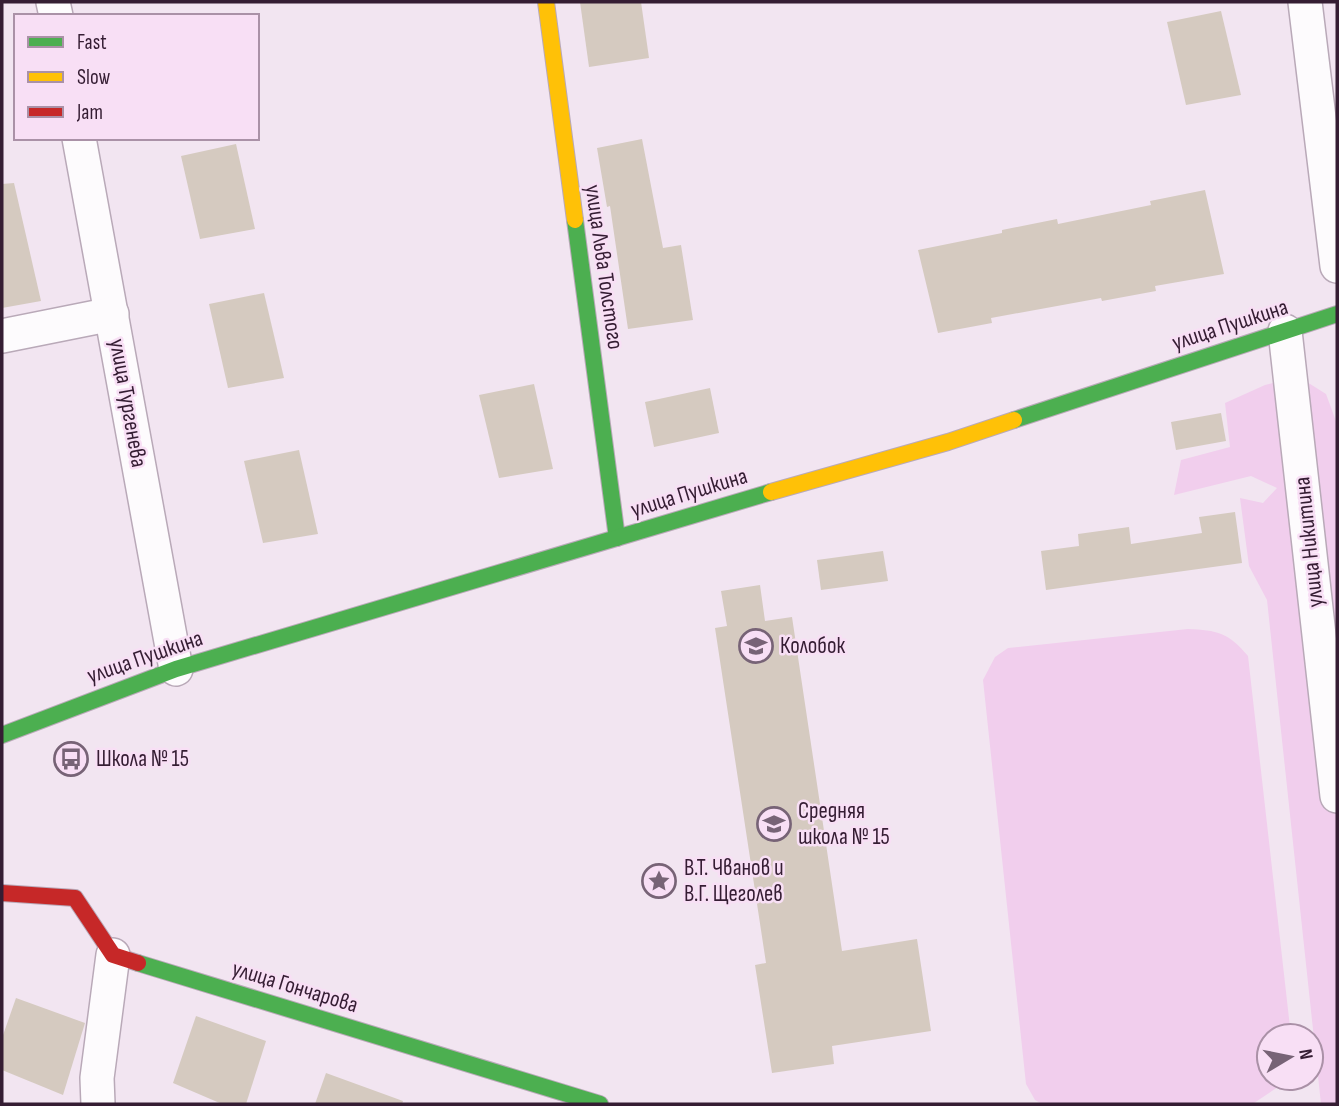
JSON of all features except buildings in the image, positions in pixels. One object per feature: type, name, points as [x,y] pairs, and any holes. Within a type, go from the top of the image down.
[{"type":"street","name":"улица Льва Толстого","points":[[546,2],[617,538]]},
{"type":"street","points":[[1305,2],[1337,266]]},
{"type":"street","name":"улица Тургенева","points":[[79,140],[176,669]]},
{"type":"street","points":[[2,337],[112,314]]},
{"type":"street","name":"улица Пушкина","points":[[2,735],[176,669],[695,513],[948,442],[1337,314]]},
{"type":"street","name":"улица Никитина","points":[[1285,331],[1337,796]]},
{"type":"street","points":[[2,893],[75,898],[113,955],[97,1078],[98,1104]]},
{"type":"street","name":"улица Гончарова","points":[[113,955],[600,1104]]},
{"type":"shaded area","points":[[1299,377],[1326,394],[1337,424],[1337,1104],[1321,1104],[1320,1092],[1325,1092],[1325,1022],[1312,1022],[1267,600],[1249,566],[1240,498],[1263,503],[1277,488],[1251,476],[1174,495],[1181,460],[1230,447],[1225,403],[1265,385]]},
{"type":"shaded area","points":[[1188,629],[1222,634],[1235,642],[1248,656],[1289,1022],[1255,1022],[1255,1092],[1270,1092],[1254,1103],[1042,1104],[1035,1100],[1026,1084],[983,680],[995,657],[1008,648]]},
{"type":"traffic: fast","points":[[575,220],[617,538]]},
{"type":"traffic: fast","points":[[1014,420],[1337,314]]},
{"type":"traffic: fast","points":[[2,735],[176,669],[771,492]]},
{"type":"traffic: fast","points":[[138,963],[600,1104]]},
{"type":"traffic: slow","points":[[546,2],[575,220]]},
{"type":"traffic: slow","points":[[771,492],[948,442],[1014,420]]},
{"type":"traffic: jam","points":[[2,893],[75,898],[113,955],[138,963]]},
{"type":"place","name":"Колобок","points":[[756,646]]},
{"type":"place","name":"Школа № 15","points":[[71,759]]},
{"type":"place","name":"Средняя школа № 15","points":[[774,824]]},
{"type":"place","name":"В.Т. Чванов и В.Г. Щеголев","points":[[659,881]]}]
